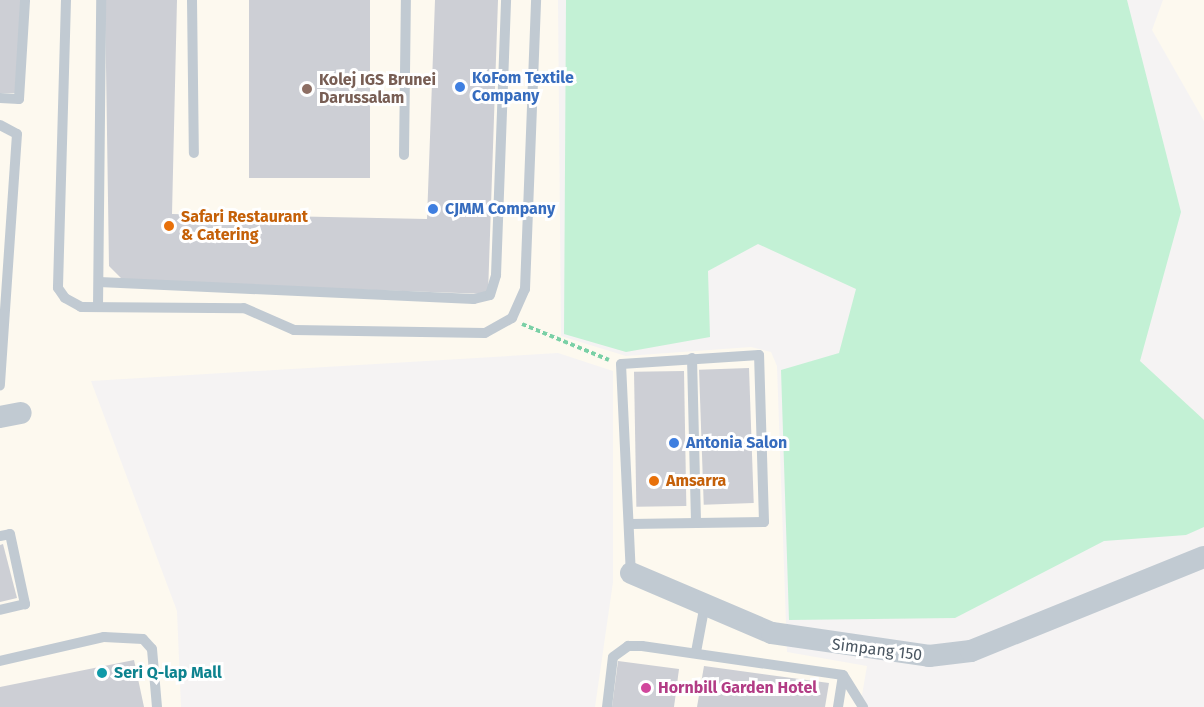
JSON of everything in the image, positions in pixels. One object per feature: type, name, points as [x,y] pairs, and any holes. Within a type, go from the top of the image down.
[{"type":"street","name":"Simpang 150","points":[[631,573],[772,633],[929,656],[971,651],[1204,557]]},
{"type":"lane","points":[[0,98],[19,99],[25,0]]},
{"type":"lane","points":[[66,0],[58,288],[81,307],[244,308],[294,330],[484,333],[512,318],[525,289],[536,0]]},
{"type":"lane","points":[[98,307],[101,0]]},
{"type":"lane","points":[[192,0],[194,153]]},
{"type":"lane","points":[[404,155],[406,0]]},
{"type":"lane","points":[[99,282],[474,300],[490,295],[495,275],[506,0]]},
{"type":"lane","points":[[0,124],[17,134],[0,385]]},
{"type":"lane","points":[[621,364],[759,355],[764,522],[630,524]]},
{"type":"lane","points":[[692,358],[696,522]]},
{"type":"lane","name":"Simpang 150","points":[[621,364],[631,573]]},
{"type":"lane","points":[[0,536],[10,534],[25,604],[0,610]]},
{"type":"lane","points":[[696,652],[705,604]]},
{"type":"lane","points":[[0,661],[104,637],[143,639],[152,649],[157,707]]},
{"type":"lane","points":[[607,707],[613,657],[621,650],[642,645],[843,675],[863,707]]},
{"type":"lane","points":[[838,707],[843,675]]},
{"type":"path","points":[[512,318],[552,341],[621,364]]},
{"type":"shaded area","points":[[0,0],[558,0],[561,336],[626,356],[751,347],[771,352],[777,366],[787,652],[867,666],[860,707],[595,707],[613,582],[613,371],[558,353],[91,381],[177,611],[181,707],[0,707]]},
{"type":"shaded area","points":[[1163,0],[1204,0],[1204,121],[1152,30]]},
{"type":"green space","points":[[566,0],[1127,0],[1181,212],[1140,361],[1204,420],[1204,527],[1186,535],[1104,541],[955,618],[789,620],[781,370],[839,353],[856,289],[758,244],[708,271],[710,337],[626,352],[564,334]]},
{"type":"building","points":[[0,0],[22,0],[17,93],[0,93]]},
{"type":"building","points":[[105,0],[177,0],[172,214],[427,219],[435,0],[498,0],[488,294],[124,281],[109,266]]},
{"type":"building","name":"Kolej IGS Brunei Darussalam","points":[[249,0],[370,0],[370,178],[249,178]]},
{"type":"building","points":[[749,368],[754,503],[704,505],[699,370]]},
{"type":"building","points":[[684,371],[686,506],[636,507],[634,372]]},
{"type":"building","points":[[3,544],[17,598],[0,602],[0,545]]},
{"type":"building","name":"Seri Q-lap Mall","points":[[134,660],[144,707],[0,707],[0,687]]},
{"type":"building","name":"Hornbill Garden Hotel","points":[[618,661],[679,669],[674,707],[612,707]]},
{"type":"building","points":[[704,666],[829,683],[825,707],[697,707]]},
{"type":"place","name":"KoFom Textile Company","points":[[460,87]]},
{"type":"place","name":"Kolej IGS Brunei Darussalam","points":[[307,89]]},
{"type":"place","name":"CJMM Company","points":[[433,209]]},
{"type":"place","name":"Safari Restaurant & Catering","points":[[169,226]]},
{"type":"place","name":"Antonia Salon","points":[[674,443]]},
{"type":"place","name":"Amsarra","points":[[654,481]]},
{"type":"place","name":"Seri Q-lap Mall","points":[[102,673]]},
{"type":"place","name":"Hornbill Garden Hotel","points":[[646,688]]}]
